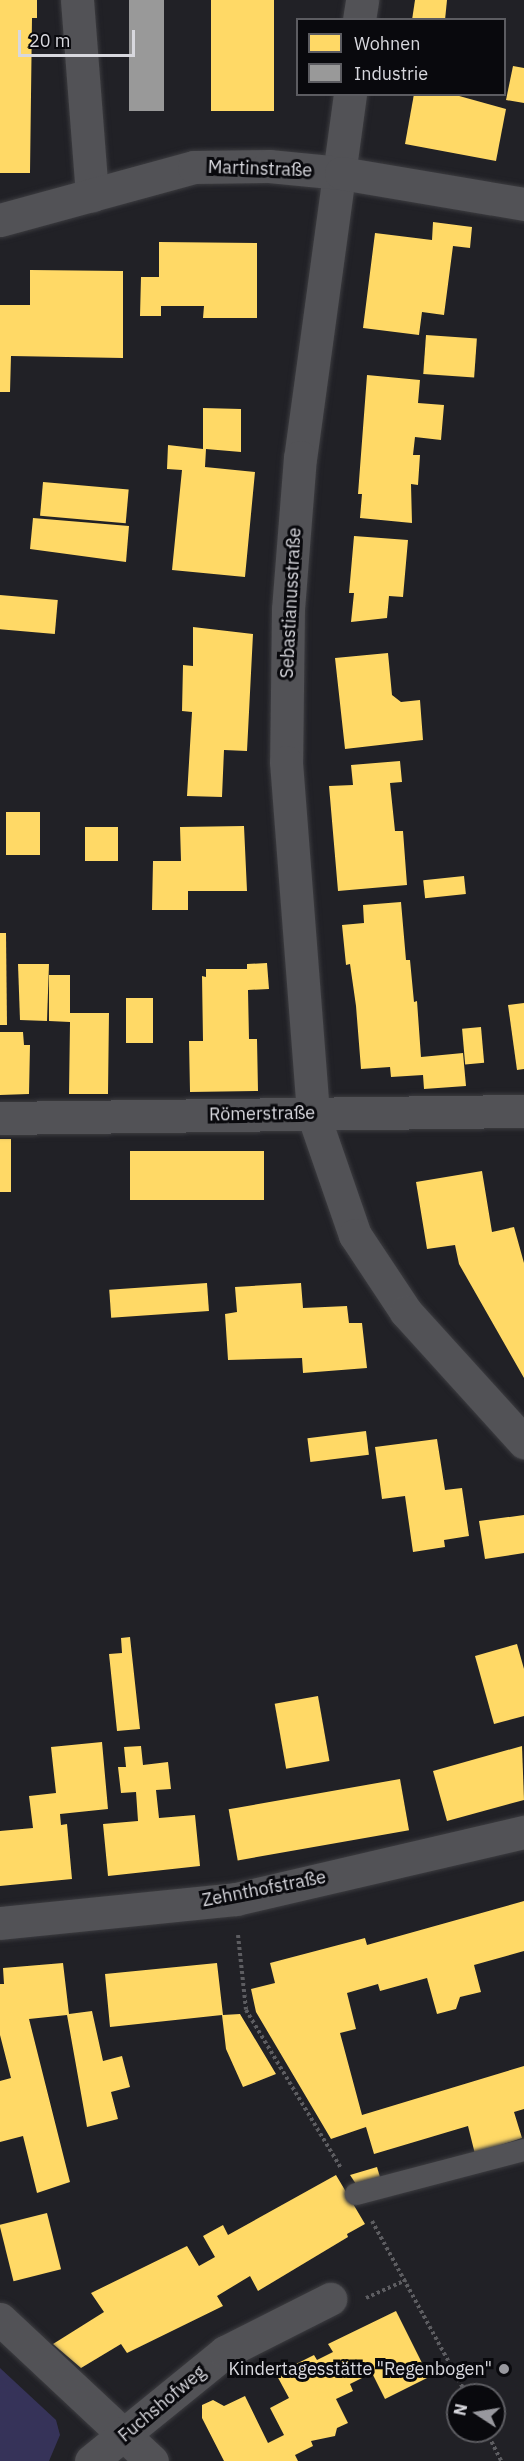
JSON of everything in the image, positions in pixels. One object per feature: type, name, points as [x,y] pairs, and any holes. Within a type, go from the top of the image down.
[{"type":"street","points":[[76,0],[92,195]]},
{"type":"street","points":[[359,18],[362,0]]},
{"type":"street","name":"Sebastianusstraße","points":[[350,96],[300,458],[288,609],[286,762],[313,1113],[355,1235],[406,1312],[524,1442]]},
{"type":"street","name":"Martinstraße","points":[[0,219],[195,167],[269,166],[341,173],[524,204]]},
{"type":"street","name":"Römerstraße","points":[[0,1118],[524,1111]]},
{"type":"street","name":"Zehnthofstraße","points":[[0,1923],[236,1899],[524,1832]]},
{"type":"street","name":"Fuchshofweg","points":[[91,2461],[225,2352],[330,2299]]},
{"type":"street","points":[[0,2319],[126,2434],[152,2461]]},
{"type":"lane","points":[[356,2194],[524,2150]]},
{"type":"path","points":[[236,1899],[246,2010],[356,2194],[460,2383]]},
{"type":"path","points":[[492,2443],[501,2461]]},
{"type":"shaded area","points":[[0,2368],[56,2420],[60,2435],[49,2461],[0,2461]]},
{"type":"building: Wohnen","points":[[0,0],[37,0],[37,18],[32,18],[30,173],[0,173]]},
{"type":"building: Wohnen","points":[[211,0],[274,0],[274,111],[211,111]]},
{"type":"building: Wohnen","points":[[415,0],[447,0],[445,18],[412,18]]},
{"type":"building: Wohnen","points":[[513,66],[524,68],[524,103],[506,100]]},
{"type":"building: Wohnen","points":[[414,96],[459,96],[506,109],[496,161],[405,144]]},
{"type":"building: Wohnen","points":[[433,222],[472,227],[470,248],[453,246],[444,315],[422,312],[419,335],[363,328],[375,233],[432,240]]},
{"type":"building: Wohnen","points":[[159,242],[257,243],[257,318],[203,318],[204,306],[161,306],[161,316],[140,316],[141,277],[159,277]]},
{"type":"building: Wohnen","points":[[30,270],[123,271],[123,358],[11,356],[10,392],[0,392],[0,305],[30,305]]},
{"type":"building: Wohnen","points":[[426,335],[477,339],[474,377],[423,374]]},
{"type":"building: Wohnen","points":[[367,375],[420,380],[418,403],[444,405],[441,440],[415,437],[413,455],[420,455],[418,485],[411,484],[412,523],[360,518],[362,494],[358,494]]},
{"type":"building: Wohnen","points":[[203,408],[241,409],[241,452],[206,449],[205,467],[255,472],[245,577],[172,570],[182,470],[167,469],[168,445],[203,449]]},
{"type":"building: Wohnen","points":[[43,482],[129,489],[126,523],[40,516]]},
{"type":"building: Wohnen","points":[[33,518],[129,526],[126,562],[30,549]]},
{"type":"building: Wohnen","points":[[354,536],[408,540],[403,597],[389,596],[387,618],[351,622],[354,593],[349,593]]},
{"type":"building: Wohnen","points":[[0,595],[58,600],[55,634],[0,629]]},
{"type":"building: Wohnen","points":[[193,627],[253,634],[247,751],[224,750],[222,797],[187,796],[192,712],[182,711],[183,665],[193,666]]},
{"type":"building: Wohnen","points":[[388,653],[392,695],[401,702],[420,700],[423,740],[345,749],[335,658]]},
{"type":"building: Wohnen","points":[[400,761],[402,782],[390,783],[395,831],[403,831],[407,885],[338,891],[329,786],[353,785],[351,765]]},
{"type":"building: Wohnen","points":[[6,812],[40,812],[40,855],[6,855]]},
{"type":"building: Wohnen","points":[[244,826],[247,891],[188,891],[188,910],[152,910],[153,861],[181,861],[180,827]]},
{"type":"building: Wohnen","points":[[85,827],[118,827],[118,861],[85,861]]},
{"type":"building: Wohnen","points":[[464,876],[466,894],[425,898],[423,880]]},
{"type":"building: Wohnen","points":[[401,902],[406,960],[410,960],[414,1002],[417,1001],[421,1057],[463,1053],[466,1086],[424,1089],[423,1075],[391,1077],[390,1067],[361,1069],[356,1006],[350,964],[346,965],[342,925],[364,923],[363,905]]},
{"type":"building: Wohnen","points":[[0,933],[6,933],[7,1025],[0,1025]]},
{"type":"building: Wohnen","points":[[267,963],[269,989],[248,990],[249,1039],[257,1039],[258,1091],[190,1092],[189,1041],[203,1041],[202,976],[206,977],[206,969],[247,969],[247,964]]},
{"type":"building: Wohnen","points":[[18,964],[49,964],[47,1021],[20,1020]]},
{"type":"building: Wohnen","points":[[49,975],[70,975],[70,1013],[109,1013],[108,1094],[69,1094],[70,1022],[49,1021]]},
{"type":"building: Wohnen","points":[[126,998],[153,998],[153,1043],[126,1043]]},
{"type":"building: Wohnen","points":[[524,1003],[524,1069],[517,1070],[508,1005]]},
{"type":"building: Wohnen","points":[[481,1027],[484,1063],[465,1065],[462,1029]]},
{"type":"building: Wohnen","points":[[0,1032],[23,1032],[24,1045],[30,1045],[29,1094],[0,1095]]},
{"type":"building: Wohnen","points":[[0,1139],[11,1139],[11,1192],[0,1192]]},
{"type":"building: Wohnen","points":[[130,1151],[264,1151],[264,1200],[130,1200]]},
{"type":"building: Wohnen","points":[[482,1171],[492,1232],[514,1227],[524,1263],[524,1378],[459,1264],[455,1245],[427,1249],[416,1182]]},
{"type":"building: Wohnen","points":[[207,1283],[209,1311],[111,1318],[109,1290]]},
{"type":"building: Wohnen","points":[[301,1283],[303,1308],[347,1306],[349,1323],[362,1323],[367,1368],[303,1373],[302,1358],[228,1360],[225,1314],[237,1312],[235,1287]]},
{"type":"building: Wohnen","points":[[366,1431],[369,1455],[310,1462],[307,1438]]},
{"type":"building: Wohnen","points":[[437,1439],[445,1490],[462,1488],[469,1536],[444,1540],[445,1547],[413,1552],[405,1496],[382,1499],[375,1447]]},
{"type":"building: Wohnen","points":[[524,1515],[524,1553],[485,1559],[479,1521]]},
{"type":"building: Wohnen","points":[[130,1637],[140,1729],[117,1731],[109,1654],[122,1653],[121,1638]]},
{"type":"building: Wohnen","points":[[517,1644],[524,1669],[524,1716],[494,1724],[475,1656]]},
{"type":"building: Wohnen","points":[[318,1696],[329,1761],[286,1769],[275,1704]]},
{"type":"building: Wohnen","points":[[102,1742],[108,1809],[60,1814],[61,1825],[67,1824],[72,1879],[0,1886],[0,1831],[33,1828],[29,1796],[56,1793],[51,1747]]},
{"type":"building: Wohnen","points":[[141,1746],[143,1765],[168,1762],[171,1789],[156,1790],[159,1818],[195,1815],[200,1866],[108,1876],[103,1824],[138,1821],[136,1792],[121,1793],[118,1767],[126,1767],[124,1747]]},
{"type":"building: Wohnen","points":[[522,1746],[524,1800],[447,1821],[433,1771]]},
{"type":"building: Wohnen","points":[[400,1779],[409,1830],[238,1860],[229,1809]]},
{"type":"building: Wohnen","points":[[524,1901],[524,1951],[474,1965],[481,1992],[460,1997],[456,2009],[437,2014],[427,1978],[380,1991],[378,1984],[347,1993],[356,2029],[340,2033],[362,2115],[524,2066],[524,2109],[514,2112],[522,2138],[475,2154],[468,2126],[374,2154],[366,2127],[331,2139],[256,2012],[251,1989],[275,1983],[270,1963],[365,1938],[367,1945]]},
{"type":"building: Wohnen","points":[[63,1963],[69,2014],[92,2011],[103,2061],[122,2056],[130,2087],[111,2092],[118,2119],[87,2127],[67,2015],[29,2019],[70,2182],[37,2193],[23,2136],[0,2142],[0,2081],[11,2078],[0,2035],[0,1984],[4,1984],[3,1968]]},
{"type":"building: Wohnen","points":[[217,1963],[223,2015],[240,2014],[276,2074],[243,2087],[226,2049],[222,2015],[110,2027],[105,1974]]},
{"type":"building: Wohnen","points":[[377,2167],[382,2184],[360,2190],[350,2175]]},
{"type":"building: Wohnen","points":[[336,2175],[365,2224],[347,2234],[348,2237],[258,2291],[250,2276],[217,2296],[223,2306],[127,2353],[121,2344],[81,2368],[53,2344],[104,2312],[91,2293],[187,2246],[199,2266],[215,2257],[203,2236],[223,2225],[228,2235]]},
{"type":"building: Wohnen","points":[[47,2213],[61,2269],[13,2281],[0,2225]]},
{"type":"building: Wohnen","points":[[396,2311],[429,2377],[385,2399],[372,2373],[350,2384],[353,2391],[336,2399],[348,2423],[337,2428],[335,2436],[311,2441],[313,2446],[295,2455],[298,2461],[224,2461],[202,2418],[202,2405],[213,2400],[224,2406],[245,2396],[268,2443],[284,2435],[270,2408],[289,2398],[276,2374],[314,2355],[317,2360],[333,2352],[328,2344]]},
{"type":"building: Industrie","points":[[129,0],[164,0],[164,111],[129,111]]},
{"type":"place","name":"Kindertagesstätte \"Regenbogen\"","points":[[504,2369]]}]
